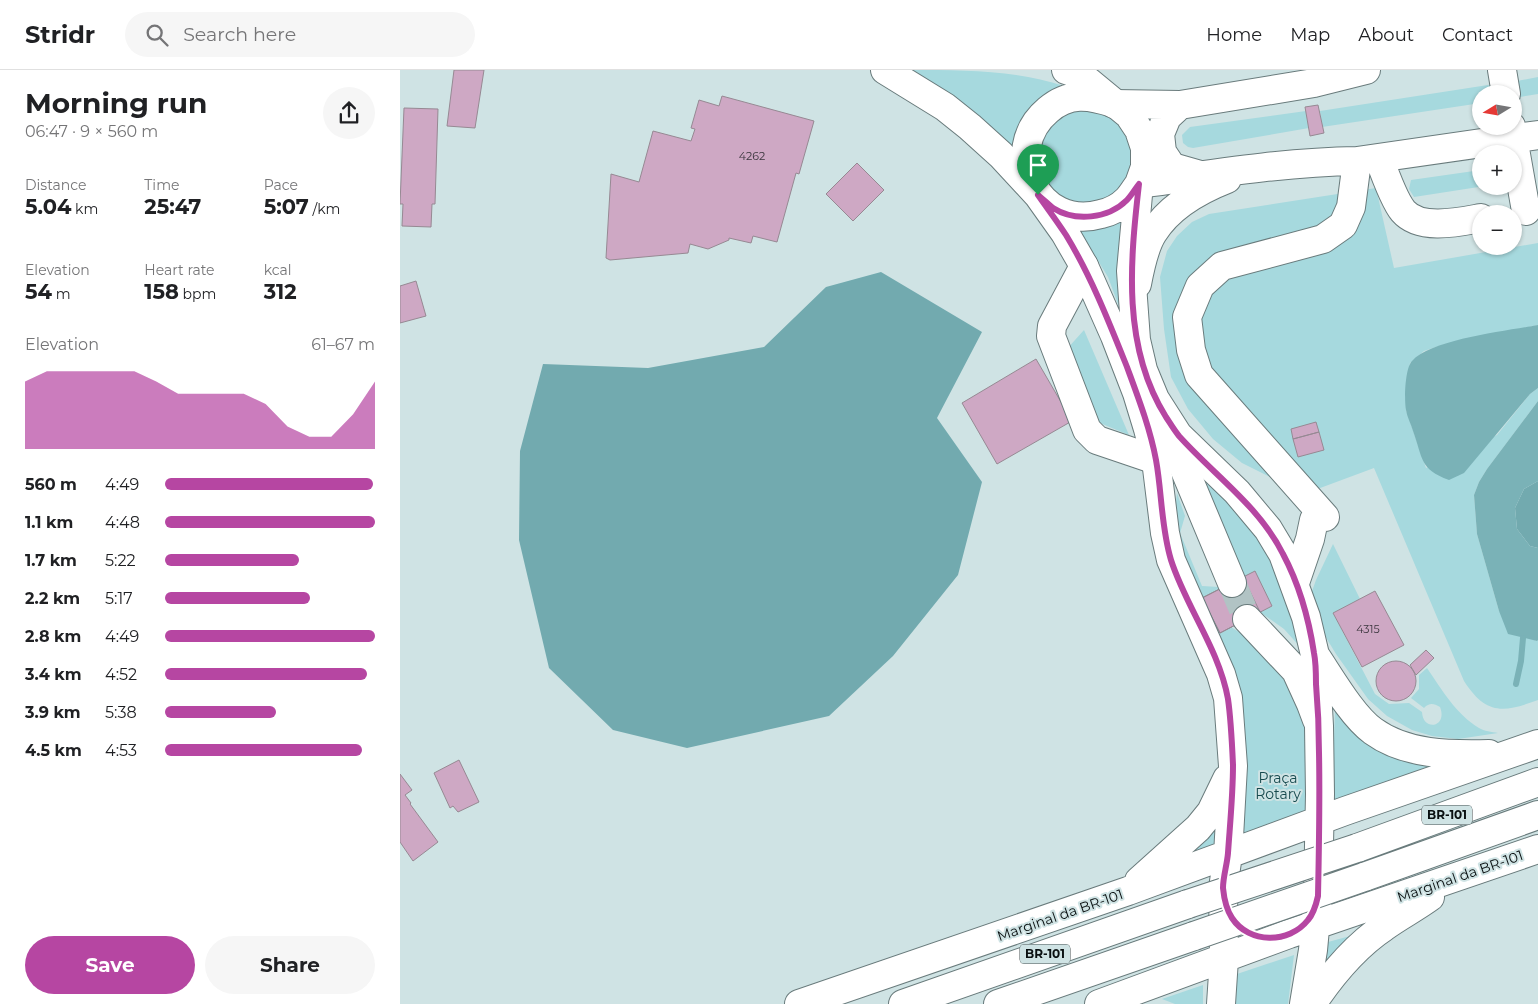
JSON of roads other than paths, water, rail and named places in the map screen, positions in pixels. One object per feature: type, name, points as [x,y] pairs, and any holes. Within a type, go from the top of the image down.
[{"type":"main road","points":[[885,70],[945,107],[1001,155],[1038,195],[1053,208],[1072,216],[1091,217],[1111,212],[1127,200],[1139,184],[1200,175],[1328,162],[1368,160],[1510,135]]},
{"type":"main road","points":[[1066,70],[1075,73],[1089,82],[1129,115],[1139,130],[1145,148],[1144,167],[1139,184],[1132,255],[1136,340],[1143,370],[1189,484],[1232,583]]},
{"type":"main road","points":[[1221,1004],[1224,959],[1223,888],[1228,855],[1233,766],[1228,698],[1215,658],[1171,560],[1165,533],[1156,460],[1136,393],[1105,312],[1084,266],[1028,177],[1025,156],[1028,136],[1038,118],[1054,104],[1074,97],[1095,97],[1114,104],[1180,105],[1314,83],[1366,70]]},
{"type":"main road","points":[[1502,70],[1504,85]]},
{"type":"main road","points":[[1180,105],[1166,117],[1160,134],[1162,152],[1172,167],[1200,175]]},
{"type":"main road","points":[[1521,135],[1525,212]]},
{"type":"main road","points":[[1368,160],[1403,211],[1418,222],[1445,224],[1472,220]]},
{"type":"main road","points":[[1295,582],[1319,518],[1199,375],[1191,350],[1187,318],[1200,286],[1222,266],[1323,239],[1342,225],[1351,207],[1368,160]]},
{"type":"main road","points":[[1133,305],[1140,270],[1150,240],[1164,218],[1204,188],[1249,170]]},
{"type":"main road","points":[[1084,266],[1052,326],[1051,336],[1087,430],[1097,440],[1156,460]]},
{"type":"main road","points":[[1155,399],[1178,435],[1237,492],[1268,529],[1283,554],[1295,582],[1306,616],[1315,655],[1319,726],[1320,821],[1318,896],[1304,1004]]},
{"type":"main road","points":[[1248,619],[1296,671],[1319,726]]},
{"type":"main road","points":[[1315,655],[1353,710],[1372,731],[1392,742],[1419,750],[1456,754],[1526,749]]},
{"type":"main road","name":"Marginal da BR-101","points":[[799,1004],[1128,891],[1526,749]]},
{"type":"main road","points":[[1128,891],[1198,828],[1212,812],[1233,766]]},
{"type":"main road","name":"BR-101","points":[[903,1004],[1188,904],[1357,848],[1538,782]]},
{"type":"main road","name":"BR-101","points":[[998,1004],[1538,815]]},
{"type":"main road","points":[[1274,843],[1288,846],[1302,854],[1312,866],[1317,880],[1318,896],[1315,908],[1309,919],[1290,934],[1274,938],[1258,936],[1244,930],[1232,918],[1226,904],[1223,888],[1226,874],[1234,860],[1244,850],[1258,844],[1274,843]]},
{"type":"main road","name":"Marginal da BR-101","points":[[1099,1004],[1290,934],[1538,849]]},
{"type":"main road","points":[[1312,1004],[1332,975],[1361,944],[1465,874]]},
{"type":"waterway","points":[[1516,684],[1523,638]]},
{"type":"tunnel","points":[[1232,583],[1247,619]]},
{"type":"park label","name":"Praça Rotary","points":[[1278,786]]}]
